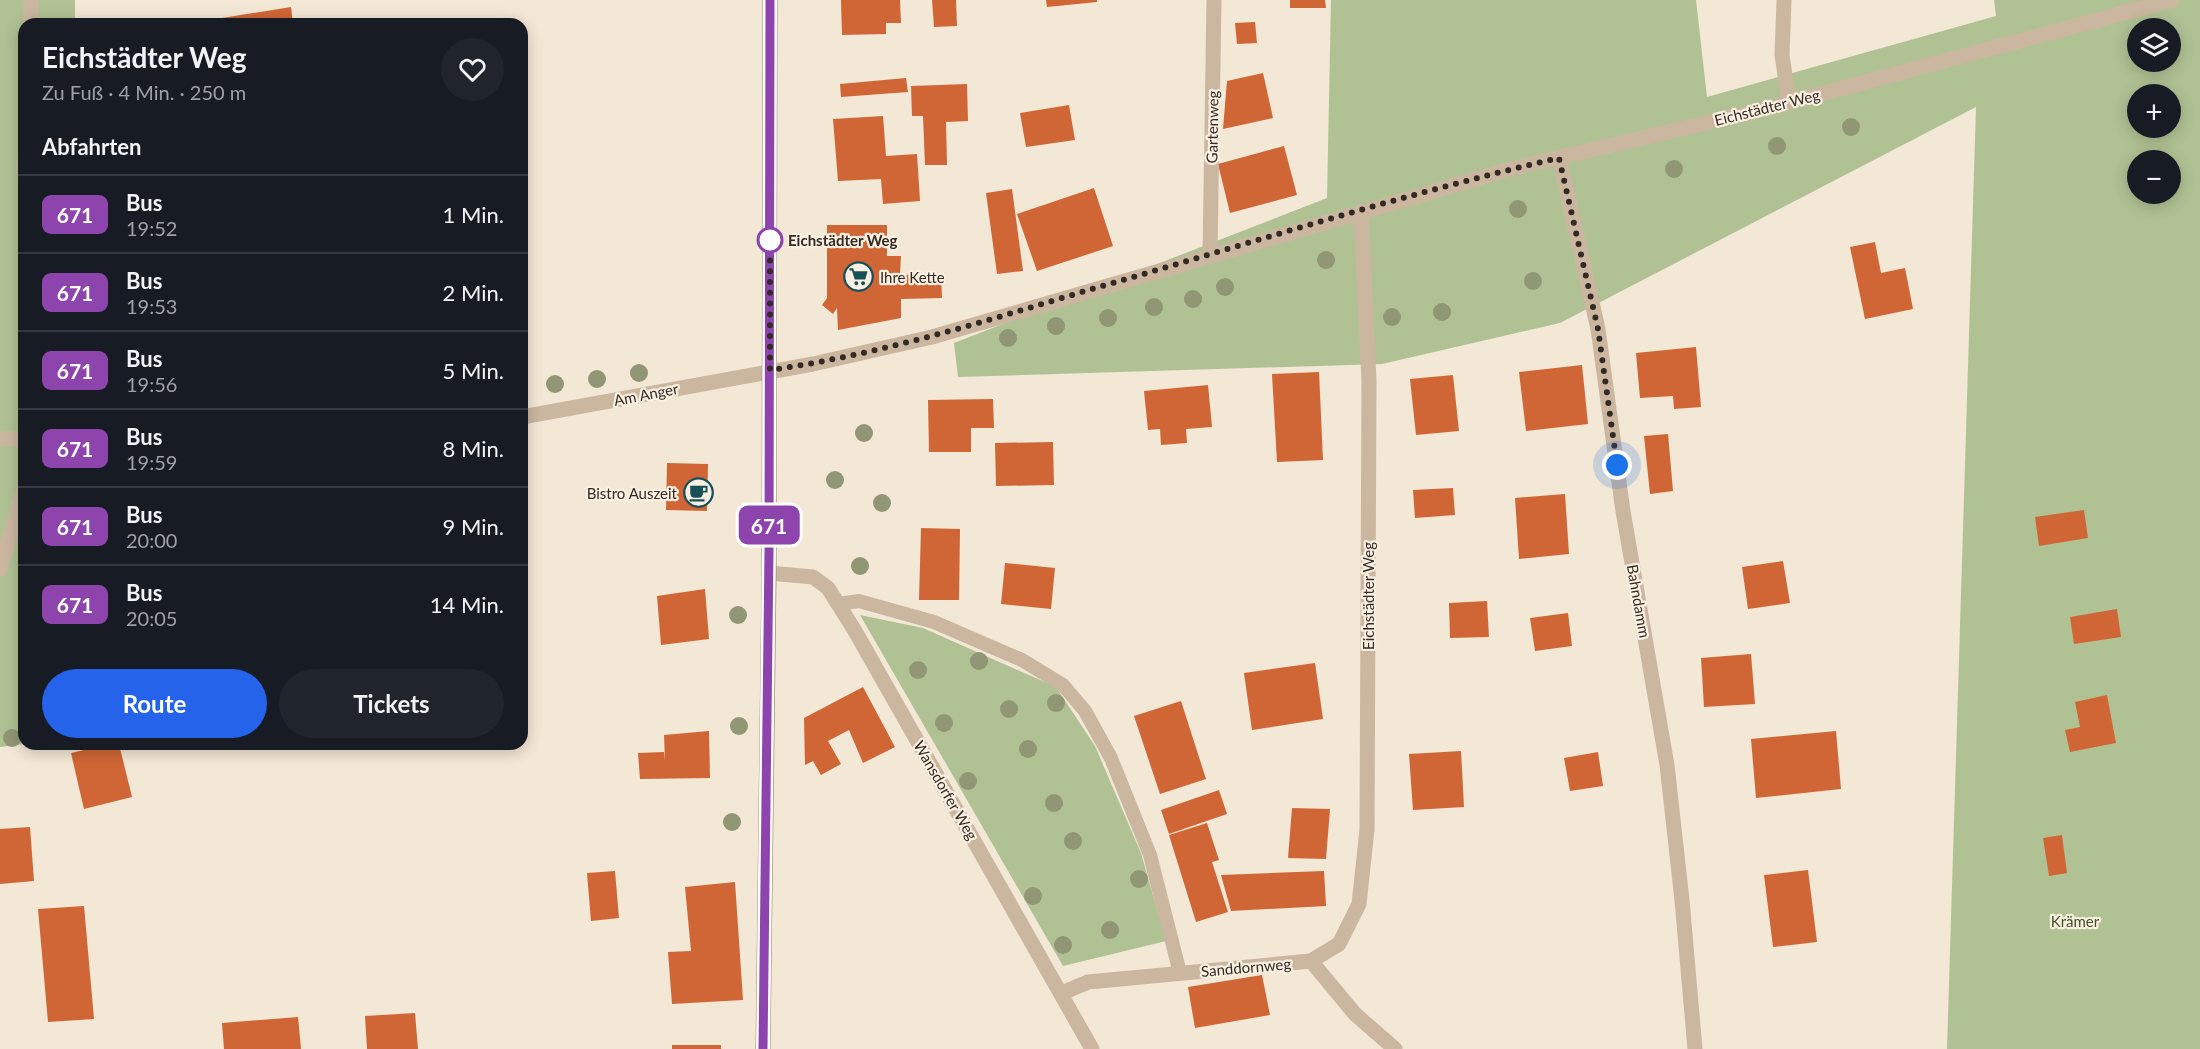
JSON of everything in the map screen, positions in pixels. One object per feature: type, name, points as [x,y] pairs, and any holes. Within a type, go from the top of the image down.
[{"type":"main road","points":[[763,1049],[769,573],[770,0]]},
{"type":"street","points":[[30,18],[31,0]]},
{"type":"street","name":"Gartenweg","points":[[1210,254],[1214,0]]},
{"type":"street","points":[[1784,0],[1782,55],[1789,102]]},
{"type":"street","name":"Eichstädter Weg","points":[[770,370],[813,364],[932,337],[1210,254],[1559,158],[1789,102],[2172,0]]},
{"type":"street","name":"Bahndamm","points":[[1559,158],[1598,329],[1623,511],[1667,765],[1695,1049]]},
{"type":"street","name":"Eichstädter Weg","points":[[1311,961],[1339,944],[1359,904],[1367,830],[1369,381],[1361,212]]},
{"type":"street","name":"Am Anger","points":[[528,416],[770,370]]},
{"type":"street","points":[[0,439],[18,439]]},
{"type":"street","points":[[0,569],[18,509]]},
{"type":"street","name":"Wansdorfer Weg","points":[[769,573],[813,578],[828,588],[861,641],[1092,1049]]},
{"type":"street","name":"Sanddornweg","points":[[1062,993],[1088,982],[1311,961],[1355,1014],[1395,1049]]},
{"type":"lane","points":[[838,604],[859,601],[934,622],[1022,660],[1063,685],[1085,711],[1112,758],[1150,855],[1180,973]]},
{"type":"green space","points":[[0,0],[75,0],[75,18],[18,18],[18,745],[0,747]]},
{"type":"green space","name":"Krämer","points":[[1331,0],[1696,0],[1707,97],[1996,16],[1994,0],[2200,0],[2200,1049],[1947,1049],[1976,107],[1560,323],[1382,364],[958,377],[954,343],[1327,198]]},
{"type":"green space","points":[[860,615],[923,628],[1056,687],[1095,746],[1141,853],[1166,941],[1063,966]]},
{"type":"building","points":[[841,0],[900,0],[901,23],[886,23],[886,34],[842,35]]},
{"type":"building","points":[[932,0],[956,0],[957,26],[934,27]]},
{"type":"building","points":[[1046,0],[1097,0],[1097,2],[1047,7]]},
{"type":"building","points":[[1290,0],[1325,0],[1326,8],[1290,8]]},
{"type":"building","points":[[291,7],[292,18],[222,18]]},
{"type":"building","points":[[1255,22],[1257,43],[1237,44],[1235,23]]},
{"type":"building","points":[[1263,73],[1273,118],[1223,129],[1227,81]]},
{"type":"building","points":[[906,78],[908,92],[841,97],[840,84]]},
{"type":"building","points":[[967,84],[968,121],[946,122],[947,165],[925,165],[923,116],[912,116],[911,86]]},
{"type":"building","points":[[1069,105],[1075,140],[1026,147],[1020,113]]},
{"type":"building","points":[[883,116],[886,156],[917,154],[920,201],[883,204],[881,179],[838,181],[833,119]]},
{"type":"building","points":[[1284,146],[1297,195],[1230,213],[1218,164]]},
{"type":"building","points":[[1094,188],[1113,246],[1037,271],[1017,214]]},
{"type":"building","points":[[1012,189],[1023,271],[997,274],[986,193]]},
{"type":"building","points":[[827,225],[887,225],[887,256],[901,256],[900,275],[941,274],[942,298],[901,299],[901,318],[838,330],[837,308],[833,314],[822,305],[827,298]]},
{"type":"building","points":[[1875,242],[1881,273],[1905,268],[1913,309],[1865,319],[1850,247]]},
{"type":"building","points":[[1696,347],[1701,407],[1674,409],[1673,396],[1640,398],[1636,353]]},
{"type":"building","points":[[1582,365],[1588,424],[1526,431],[1519,372]]},
{"type":"building","points":[[1319,372],[1323,460],[1277,462],[1272,374]]},
{"type":"building","points":[[1453,375],[1459,431],[1416,435],[1410,379]]},
{"type":"building","points":[[1208,385],[1212,427],[1186,429],[1187,443],[1161,445],[1160,429],[1148,430],[1144,391]]},
{"type":"building","points":[[993,399],[994,428],[971,428],[971,452],[929,452],[928,400]]},
{"type":"building","points":[[1668,434],[1673,491],[1650,494],[1644,436]]},
{"type":"building","points":[[1053,442],[1054,485],[996,486],[995,443]]},
{"type":"building","points":[[667,463],[708,464],[707,511],[666,510]]},
{"type":"building","points":[[1453,488],[1455,515],[1415,518],[1413,490]]},
{"type":"building","points":[[1565,494],[1569,554],[1519,559],[1515,498]]},
{"type":"building","points":[[2084,510],[2088,538],[2039,546],[2035,517]]},
{"type":"building","points":[[921,528],[960,529],[959,600],[919,600]]},
{"type":"building","points":[[1783,561],[1790,603],[1748,609],[1742,567]]},
{"type":"building","points":[[1005,563],[1055,568],[1051,609],[1001,604]]},
{"type":"building","points":[[705,589],[709,639],[661,645],[657,596]]},
{"type":"building","points":[[1487,601],[1489,637],[1450,638],[1449,603]]},
{"type":"building","points":[[2117,609],[2121,637],[2074,644],[2070,617]]},
{"type":"building","points":[[1568,613],[1572,646],[1535,651],[1530,618]]},
{"type":"building","points":[[1751,654],[1755,704],[1704,707],[1701,658]]},
{"type":"building","points":[[1315,663],[1323,719],[1252,730],[1244,673]]},
{"type":"building","points":[[863,687],[895,747],[863,763],[849,730],[828,741],[841,764],[821,775],[813,761],[805,765],[804,718]]},
{"type":"building","points":[[2107,695],[2116,743],[2070,752],[2065,730],[2080,727],[2075,702]]},
{"type":"building","points":[[1181,701],[1206,779],[1160,794],[1134,716]]},
{"type":"building","points":[[709,731],[710,778],[640,779],[638,753],[664,752],[665,761],[664,735]]},
{"type":"building","points":[[1836,731],[1841,789],[1756,798],[1751,739]]},
{"type":"building","points":[[84,750],[120,750],[132,797],[84,809],[71,753]]},
{"type":"building","points":[[1461,751],[1464,807],[1413,810],[1409,754]]},
{"type":"building","points":[[1598,752],[1603,786],[1570,791],[1564,758]]},
{"type":"building","points":[[1219,790],[1227,814],[1169,834],[1161,810]]},
{"type":"building","points":[[1292,808],[1330,809],[1326,859],[1288,858]]},
{"type":"building","points":[[1207,823],[1219,860],[1212,862],[1228,912],[1196,922],[1169,835]]},
{"type":"building","points":[[30,827],[34,881],[0,884],[0,829]]},
{"type":"building","points":[[2062,835],[2067,873],[2049,876],[2043,838]]},
{"type":"building","points":[[1808,870],[1817,942],[1773,947],[1764,875]]},
{"type":"building","points":[[615,871],[619,918],[591,921],[587,873]]},
{"type":"building","points":[[1324,871],[1326,906],[1231,911],[1221,875]]},
{"type":"building","points":[[735,882],[743,1000],[672,1004],[668,952],[691,951],[685,887]]},
{"type":"building","points":[[84,906],[94,1019],[48,1022],[38,909]]},
{"type":"building","points":[[1262,975],[1270,1015],[1195,1028],[1188,987]]},
{"type":"building","points":[[415,1013],[418,1049],[367,1049],[365,1016]]},
{"type":"building","points":[[298,1017],[301,1049],[224,1049],[222,1023]]},
{"type":"building","points":[[672,1045],[721,1045],[721,1049],[672,1049]]},
{"type":"bus line","name":"671","points":[[763,1049],[769,551],[770,0]]},
{"type":"place","name":"Eichstädter Weg","points":[[770,240]]},
{"type":"place","name":"Ihre Kette","points":[[859,277]]},
{"type":"place","name":"Bistro Auszeit","points":[[698,493]]},
{"type":"route","points":[[770,240],[770,234],[770,370],[813,364],[932,337],[1210,254],[1514,168],[1559,158],[1598,329],[1617,465]]}]
